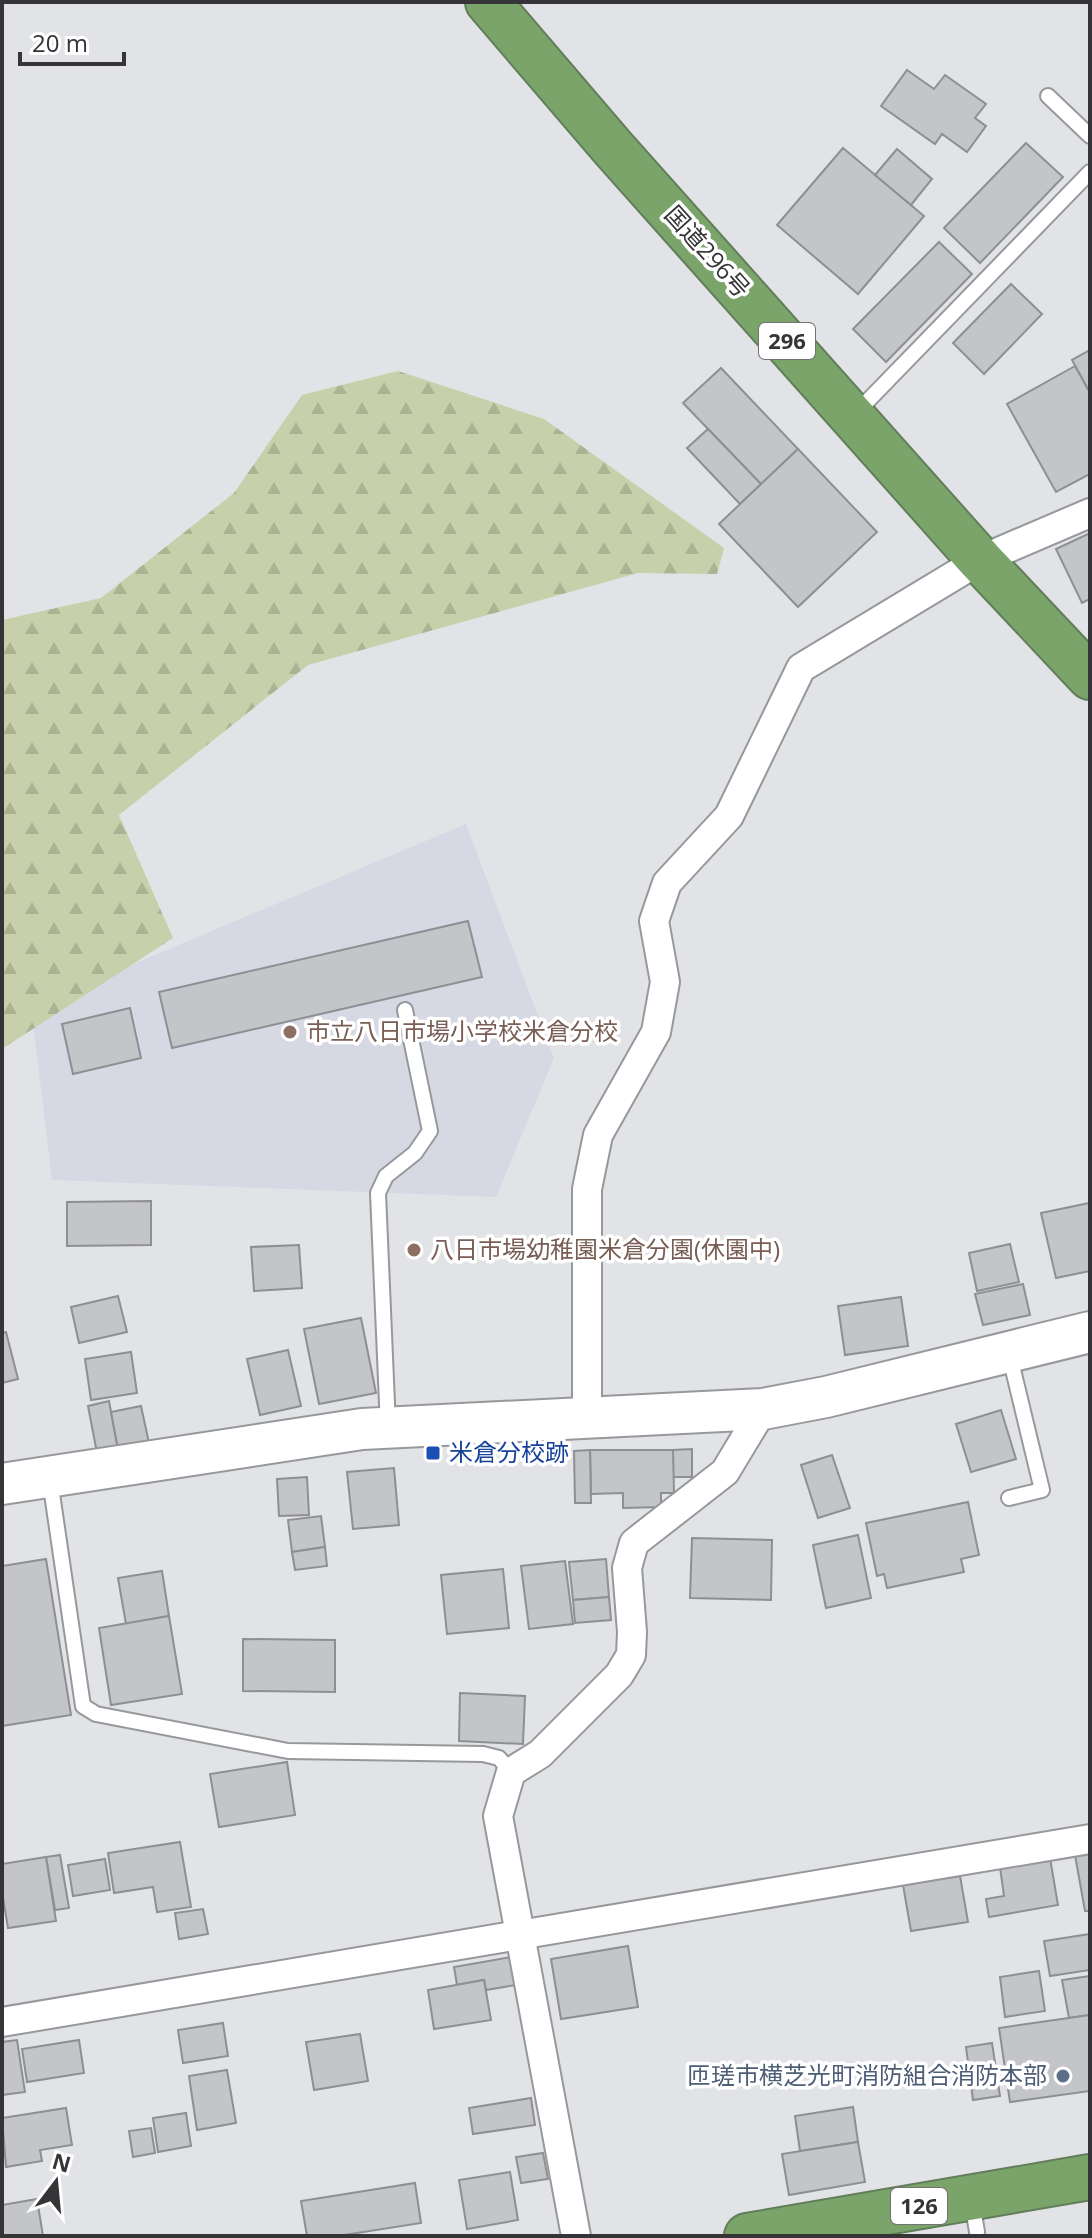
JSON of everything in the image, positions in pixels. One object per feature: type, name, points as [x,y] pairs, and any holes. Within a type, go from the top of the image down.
[{"type":"highway","name":"国道296号","points":[[488,2],[613,148],[980,560],[1090,677]]},
{"type":"highway","name":"126","points":[[747,2236],[974,2214],[1090,2177]]},
{"type":"street","points":[[587,1419],[587,1189],[598,1135],[656,1032],[665,982],[654,921],[667,883],[729,816],[801,668],[980,560],[1090,513]]},
{"type":"street","points":[[2,1484],[346,1431],[763,1409],[826,1397],[1090,1332]]},
{"type":"street","points":[[576,2236],[498,1816],[511,1772],[540,1754],[619,1675],[631,1655],[627,1568],[634,1543],[725,1472],[763,1409]]},
{"type":"street","points":[[2,2022],[1090,1839]]},
{"type":"lane","points":[[1048,96],[1090,136]]},
{"type":"lane","points":[[853,417],[1090,172]]},
{"type":"lane","points":[[388,1427],[378,1193],[386,1176],[415,1153],[430,1131],[405,1010]]},
{"type":"lane","points":[[1009,1352],[1042,1490],[1009,1498]]},
{"type":"lane","points":[[49,1475],[83,1706],[96,1714],[288,1751],[483,1754],[499,1758],[511,1772]]},
{"type":"shaded area","name":"市立八日市場小学校米倉分校","points":[[466,824],[554,1058],[496,1197],[52,1180],[31,1007]]},
{"type":"green space","points":[[398,371],[544,419],[724,548],[717,574],[638,573],[308,665],[119,815],[173,938],[2,1049],[2,620],[101,598],[234,493],[302,395]]},
{"type":"building","points":[[907,70],[934,89],[945,75],[986,104],[975,118],[986,126],[967,152],[942,134],[935,144],[881,106]]},
{"type":"building","points":[[1026,143],[1063,177],[980,263],[944,228]]},
{"type":"building","points":[[843,148],[924,216],[858,294],[777,225]]},
{"type":"building","points":[[897,149],[932,179],[911,205],[875,175]]},
{"type":"building","points":[[939,242],[972,274],[886,362],[853,329]]},
{"type":"building","points":[[1011,284],[1042,314],[984,374],[953,343]]},
{"type":"building","points":[[1090,350],[1090,393],[1072,360]]},
{"type":"building","points":[[1075,366],[1090,393],[1090,474],[1056,492],[1007,404]]},
{"type":"building","points":[[721,368],[798,449],[761,484],[683,403]]},
{"type":"building","points":[[708,429],[761,484],[740,504],[687,448]]},
{"type":"building","points":[[798,449],[877,532],[798,607],[719,524]]},
{"type":"building","points":[[1090,533],[1090,599],[1082,603],[1056,549]]},
{"type":"building","points":[[468,921],[482,977],[172,1048],[159,992]]},
{"type":"building","points":[[130,1008],[141,1058],[73,1074],[62,1024]]},
{"type":"building","points":[[151,1201],[151,1245],[67,1246],[67,1202]]},
{"type":"building","points":[[1089,1203],[1090,1271],[1056,1278],[1041,1213]]},
{"type":"building","points":[[1010,1244],[1019,1282],[977,1291],[969,1253]]},
{"type":"building","points":[[299,1245],[302,1288],[254,1291],[251,1247]]},
{"type":"building","points":[[1023,1284],[1030,1315],[983,1325],[975,1294]]},
{"type":"building","points":[[118,1296],[127,1332],[79,1343],[71,1307]]},
{"type":"building","points":[[901,1297],[908,1346],[845,1355],[838,1306]]},
{"type":"building","points":[[361,1318],[376,1393],[319,1404],[304,1329]]},
{"type":"building","points":[[6,1332],[18,1379],[2,1383],[2,1333]]},
{"type":"building","points":[[288,1350],[301,1406],[260,1415],[247,1359]]},
{"type":"building","points":[[131,1352],[137,1393],[91,1400],[85,1359]]},
{"type":"building","points":[[109,1401],[118,1449],[97,1453],[88,1406]]},
{"type":"building","points":[[141,1406],[149,1443],[118,1449],[111,1412]]},
{"type":"building","points":[[1001,1410],[1016,1459],[971,1472],[956,1424]]},
{"type":"building","points":[[692,1449],[692,1477],[673,1477],[673,1450]]},
{"type":"building","points":[[590,1450],[673,1450],[674,1493],[661,1493],[661,1507],[623,1508],[623,1493],[591,1494]]},
{"type":"building","points":[[590,1450],[591,1503],[575,1503],[574,1451]]},
{"type":"building","points":[[832,1455],[850,1508],[818,1518],[801,1465]]},
{"type":"building","points":[[394,1468],[399,1525],[353,1529],[347,1472]]},
{"type":"building","points":[[307,1477],[309,1515],[279,1516],[277,1479]]},
{"type":"building","points":[[968,1502],[979,1555],[961,1559],[964,1572],[887,1588],[884,1574],[877,1576],[866,1523]]},
{"type":"building","points":[[321,1516],[325,1547],[292,1552],[288,1520]]},
{"type":"building","points":[[858,1535],[871,1598],[826,1608],[813,1545]]},
{"type":"building","points":[[692,1538],[772,1540],[771,1600],[690,1598]]},
{"type":"building","points":[[325,1547],[327,1566],[295,1570],[292,1552]]},
{"type":"building","points":[[46,1559],[71,1715],[2,1726],[2,1566]]},
{"type":"building","points":[[606,1559],[609,1597],[573,1600],[569,1562]]},
{"type":"building","points":[[565,1561],[573,1624],[529,1629],[521,1566]]},
{"type":"building","points":[[503,1569],[509,1628],[447,1634],[441,1575]]},
{"type":"building","points":[[162,1571],[169,1616],[126,1624],[118,1578]]},
{"type":"building","points":[[609,1597],[611,1620],[575,1623],[573,1600]]},
{"type":"building","points":[[169,1616],[182,1694],[111,1705],[99,1628]]},
{"type":"building","points":[[243,1639],[335,1640],[335,1692],[243,1691]]},
{"type":"building","points":[[460,1693],[525,1696],[523,1744],[459,1741]]},
{"type":"building","points":[[287,1762],[295,1815],[219,1827],[210,1774]]},
{"type":"building","points":[[180,1842],[191,1907],[157,1912],[153,1887],[114,1893],[108,1853]]},
{"type":"building","points":[[1090,1853],[1090,1911],[1085,1911],[1075,1855]]},
{"type":"building","points":[[60,1855],[69,1908],[55,1910],[46,1857]]},
{"type":"building","points":[[46,1857],[56,1921],[8,1928],[2,1892],[2,1864]]},
{"type":"building","points":[[1050,1858],[1058,1905],[989,1917],[986,1899],[1004,1896],[1000,1867]]},
{"type":"building","points":[[105,1859],[110,1890],[73,1896],[68,1865]]},
{"type":"building","points":[[960,1876],[968,1922],[911,1931],[903,1885]]},
{"type":"building","points":[[203,1909],[208,1934],[179,1939],[175,1913]]},
{"type":"building","points":[[1090,1934],[1090,1970],[1050,1976],[1044,1941]]},
{"type":"building","points":[[628,1946],[638,2007],[561,2019],[551,1959]]},
{"type":"building","points":[[511,1957],[516,1985],[486,1990],[484,1980],[457,1985],[454,1967]]},
{"type":"building","points":[[1039,1971],[1045,2011],[1005,2017],[1000,1977]]},
{"type":"building","points":[[1090,1976],[1090,2015],[1069,2018],[1062,1980]]},
{"type":"building","points":[[484,1980],[491,2020],[434,2029],[428,1990]]},
{"type":"building","points":[[1090,2015],[1090,2091],[1010,2102],[999,2028]]},
{"type":"building","points":[[223,2023],[228,2056],[183,2063],[178,2030]]},
{"type":"building","points":[[360,2034],[368,2081],[314,2090],[306,2042]]},
{"type":"building","points":[[17,2040],[25,2092],[2,2095],[2,2042]]},
{"type":"building","points":[[79,2040],[84,2073],[27,2082],[22,2049]]},
{"type":"building","points":[[992,2043],[1000,2096],[973,2100],[966,2047]]},
{"type":"building","points":[[227,2070],[236,2123],[197,2130],[189,2076]]},
{"type":"building","points":[[531,2098],[535,2125],[473,2134],[469,2108]]},
{"type":"building","points":[[853,2107],[858,2142],[800,2151],[795,2116]]},
{"type":"building","points":[[66,2108],[72,2145],[40,2150],[42,2161],[6,2167],[2,2118]]},
{"type":"building","points":[[186,2113],[191,2146],[158,2152],[153,2118]]},
{"type":"building","points":[[151,2128],[155,2153],[133,2157],[129,2131]]},
{"type":"building","points":[[858,2142],[865,2182],[789,2195],[782,2154]]},
{"type":"building","points":[[543,2153],[548,2179],[521,2183],[516,2157]]},
{"type":"building","points":[[510,2172],[518,2220],[467,2229],[459,2180]]},
{"type":"building","points":[[415,2183],[421,2223],[338,2236],[307,2236],[301,2201]]},
{"type":"building","points":[[37,2199],[43,2236],[2,2236],[2,2205]]},
{"type":"place","name":"市立八日市場小学校米倉分校","points":[[290,1032]]},
{"type":"place","name":"八日市場幼稚園米倉分園(休園中)","points":[[414,1250]]},
{"type":"place","name":"米倉分校跡","points":[[433,1453]]},
{"type":"place","name":"匝瑳市横芝光町消防組合消防本部","points":[[1063,2076]]}]
